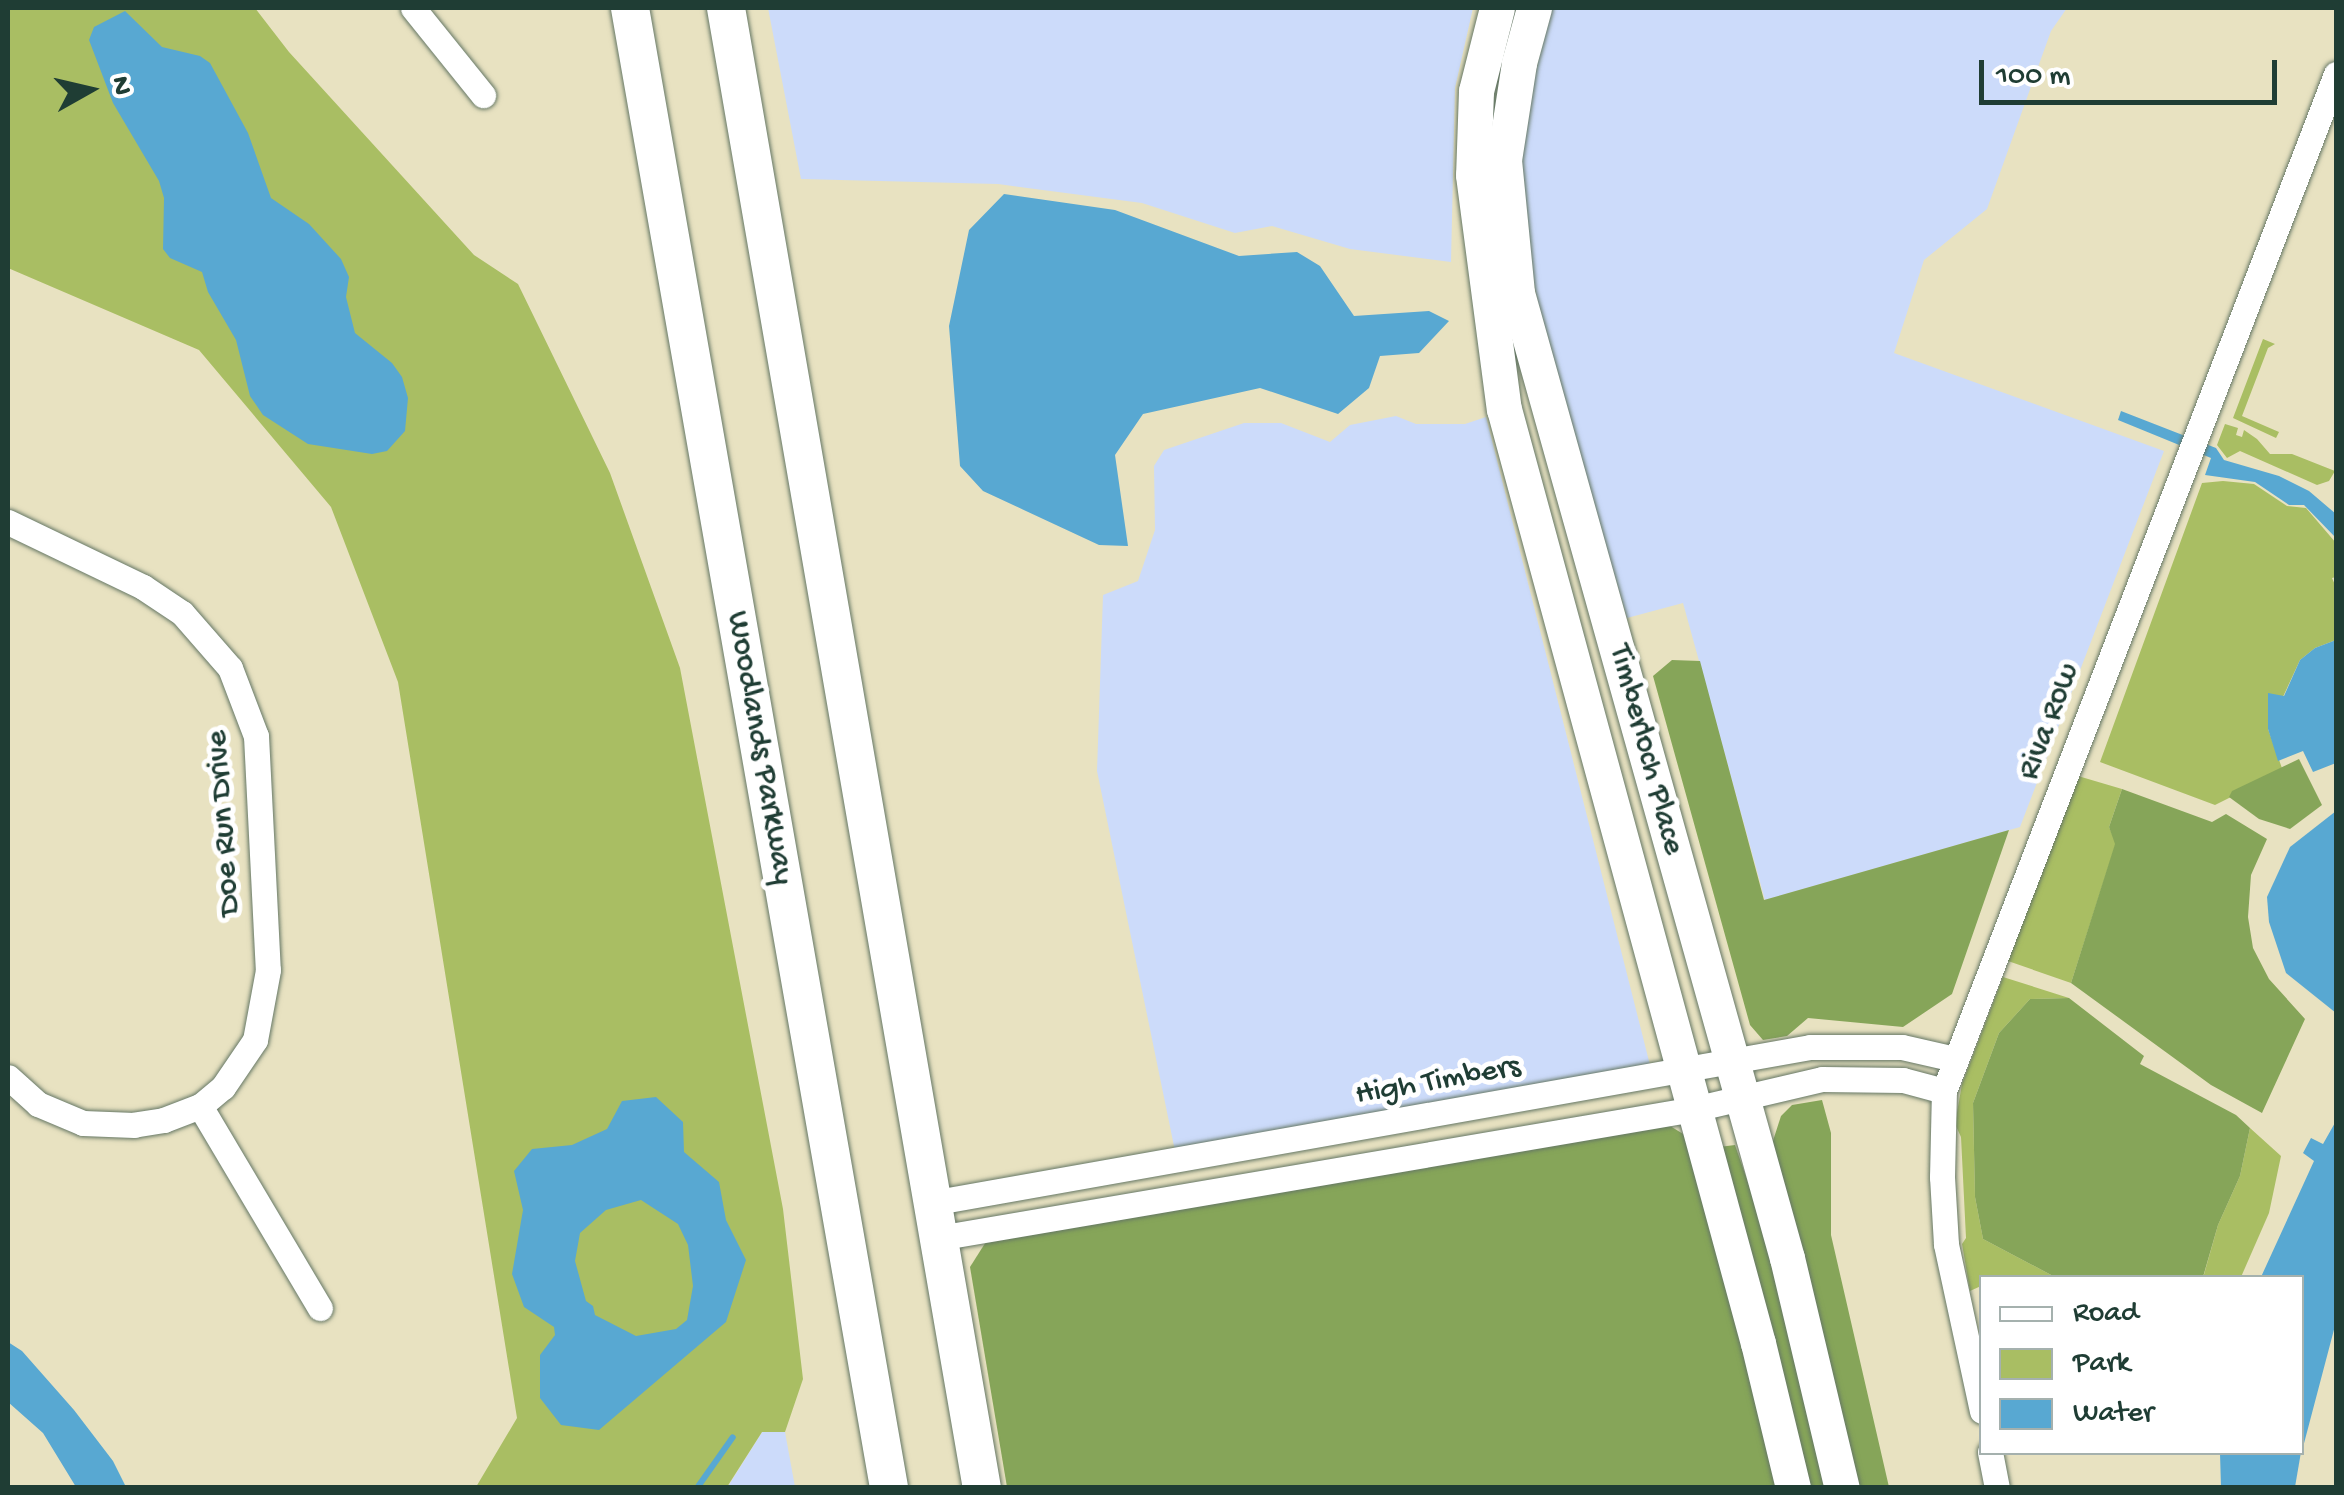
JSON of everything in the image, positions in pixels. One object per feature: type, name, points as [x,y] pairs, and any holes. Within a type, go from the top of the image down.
[{"type":"main road","name":"Woodlands Parkway","points":[[630,8],[889,1488]]},
{"type":"main road","points":[[728,10],[982,1488]]},
{"type":"street","points":[[413,8],[483,95]]},
{"type":"street","name":"Timberloch Place","points":[[1497,8],[1476,91],[1476,216],[1504,409],[1685,1072],[1792,1488]]},
{"type":"street","name":"Timberloch Place","points":[[1531,8],[1504,160],[1511,256],[1538,372],[1808,1339],[1842,1488]]},
{"type":"street","name":"Riva Row","points":[[1979,1398],[1946,1244],[1942,1177],[1944,1091],[2336,74]]},
{"type":"street","name":"Doe Run Drive","points":[[8,522],[144,587],[182,612],[230,668],[246,701],[256,736],[268,970],[264,1009],[255,1040],[240,1064],[200,1106]]},
{"type":"street","points":[[1570,662],[1618,649]]},
{"type":"street","name":"High Timbers","points":[[935,1220],[1810,1047],[1902,1047],[1955,1059]]},
{"type":"street","points":[[935,1220],[1694,1109],[1822,1078],[1862,1076],[1944,1091]]},
{"type":"street","points":[[8,1077],[38,1104],[84,1123],[164,1120],[200,1106],[320,1308]]},
{"type":"street","points":[[1991,1455],[1998,1488]]},
{"type":"shaded area","points":[[768,8],[1473,8],[1455,88],[1451,262],[1350,249],[1272,226],[1235,233],[1142,203],[998,184],[801,179]]},
{"type":"shaded area","points":[[1550,8],[2067,8],[2051,31],[1987,209],[1924,260],[1894,353],[2164,451],[2020,827],[1765,900],[1683,603],[1627,618],[1544,336],[1519,203],[1521,139]]},
{"type":"shaded area","points":[[1396,416],[1416,424],[1465,424],[1486,417],[1651,1069],[1175,1151],[1097,771],[1103,595],[1138,581],[1155,530],[1154,466],[1164,450],[1244,423],[1281,423],[1330,442],[1350,425]]},
{"type":"shaded area","points":[[762,1432],[785,1432],[795,1487],[727,1488]]},
{"type":"green space","points":[[8,8],[255,8],[289,52],[474,255],[518,284],[610,473],[680,668],[783,1209],[803,1379],[785,1432],[762,1432],[727,1487],[476,1487],[517,1418],[398,682],[331,507],[199,350],[8,268]]},
{"type":"green space","points":[[2263,339],[2275,344],[2268,348],[2242,416],[2279,432],[2276,438],[2233,418]]},
{"type":"green space","points":[[2225,424],[2238,428],[2236,435],[2242,437],[2244,430],[2270,454],[2292,454],[2335,471],[2329,481],[2317,485],[2240,451],[2227,458],[2217,445]]},
{"type":"green space","points":[[2202,483],[2254,484],[2287,506],[2306,508],[2336,543],[2336,577],[2332,578],[2336,587],[2336,640],[2315,648],[2300,660],[2268,729],[2283,771],[2215,805],[2100,762]]},
{"type":"green space","points":[[1672,660],[1700,661],[1764,900],[2009,830],[1952,994],[1903,1027],[1808,1018],[1787,1036],[1763,1040],[1750,1025],[1653,676]]},
{"type":"green space","points":[[2299,759],[2322,805],[2290,829],[2259,819],[2229,797],[2232,791]]},
{"type":"green space","points":[[2078,776],[2122,789],[2109,827],[2116,843],[2071,983],[2008,961]]},
{"type":"green space","points":[[2122,789],[2212,822],[2226,814],[2267,839],[2251,875],[2248,917],[2253,948],[2269,979],[2305,1019],[2262,1113],[2211,1085],[2071,983],[2115,844],[2109,827]]},
{"type":"green space","points":[[2003,977],[2069,998],[2030,999],[1999,1033],[1973,1103],[1975,1197],[1983,1239],[2051,1275],[1979,1275],[1979,1287],[1970,1291],[1962,1244],[1966,1238],[1961,1137],[1955,1124],[1962,1084]]},
{"type":"green space","points":[[2069,998],[2144,1056],[2140,1064],[2236,1115],[2250,1128],[2240,1176],[2218,1225],[2204,1275],[2051,1275],[1983,1239],[1975,1197],[1973,1103],[1999,1033],[2030,999]]},
{"type":"green space","points":[[1822,1100],[1831,1133],[1831,1235],[1889,1487],[1857,1487],[1771,1147],[1781,1116],[1792,1105]]},
{"type":"green space","points":[[1662,1121],[1688,1137],[1780,1487],[1007,1487],[970,1267],[989,1237]]},
{"type":"green space","points":[[2250,1128],[2281,1156],[2269,1213],[2242,1275],[2204,1275],[2218,1225],[2240,1176]]},
{"type":"green space","points":[[1735,1145],[1769,1243],[1832,1487],[1807,1487],[1719,1147]]},
{"type":"water","points":[[125,11],[162,47],[200,56],[210,63],[248,133],[271,198],[309,224],[341,259],[349,277],[346,297],[355,333],[392,363],[402,377],[408,398],[405,431],[387,451],[372,454],[308,444],[263,415],[250,396],[236,340],[208,292],[202,272],[170,258],[163,249],[164,198],[159,181],[113,103],[89,40],[94,27]]},
{"type":"water","points":[[1004,194],[1115,210],[1239,256],[1297,252],[1320,266],[1354,316],[1429,311],[1449,321],[1419,353],[1380,356],[1369,388],[1338,414],[1260,388],[1143,414],[1115,455],[1128,546],[1099,545],[983,491],[960,466],[949,326],[969,230]]},
{"type":"water","points":[[2121,411],[2216,448],[2224,460],[2279,476],[2309,491],[2336,514],[2336,538],[2304,505],[2289,505],[2255,482],[2205,475],[2211,458],[2118,420]]},
{"type":"water","points":[[2336,640],[2336,763],[2313,772],[2303,751],[2278,761],[2268,729],[2268,693],[2284,696],[2300,660],[2315,648]]},
{"type":"water","points":[[2336,811],[2336,1013],[2286,973],[2269,922],[2267,897],[2290,847]]},
{"type":"water","points":[[656,1097],[683,1122],[684,1152],[719,1182],[726,1220],[746,1260],[726,1322],[599,1430],[561,1425],[540,1398],[540,1355],[555,1335],[554,1327],[524,1307],[512,1274],[523,1210],[514,1171],[532,1149],[572,1145],[607,1129],[622,1101]],"holes":[[[641,1200],[678,1224],[688,1245],[693,1286],[687,1320],[676,1329],[636,1336],[595,1315],[593,1306],[586,1301],[575,1261],[580,1233],[606,1210]]]},
{"type":"water","points":[[2336,1121],[2336,1322],[2304,1443],[2304,1275],[2262,1275],[2314,1161],[2303,1153],[2311,1138],[2323,1144]]},
{"type":"water","points":[[8,1342],[22,1351],[74,1410],[113,1461],[126,1487],[76,1487],[43,1433],[8,1402]]},
{"type":"water","points":[[2220,1455],[2300,1455],[2295,1487],[2221,1487]]},
{"type":"waterway","points":[[697,1488],[733,1437]]}]
